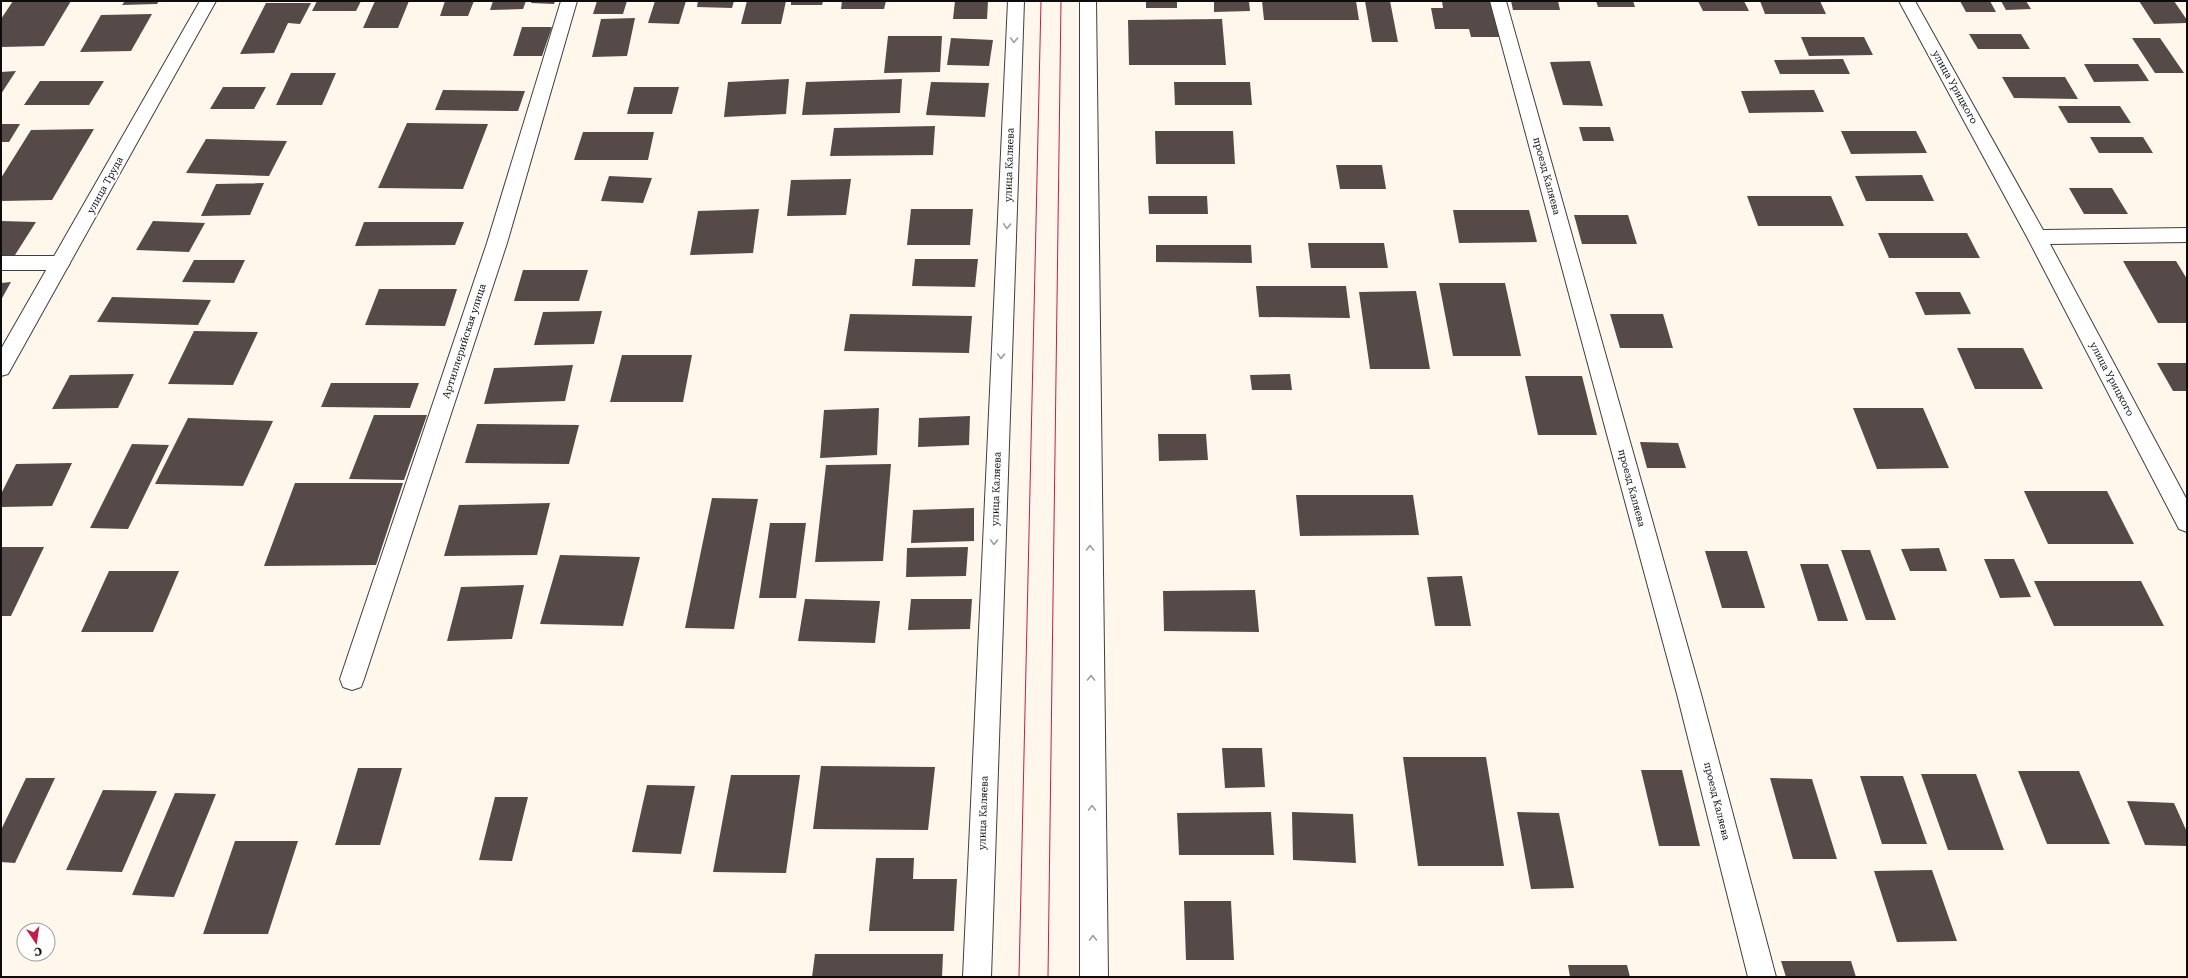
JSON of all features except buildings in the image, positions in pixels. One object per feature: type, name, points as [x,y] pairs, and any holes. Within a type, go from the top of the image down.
[{"type":"street","name":"улица Труда","points":[[1,368],[208,1]]},
{"type":"street","name":"Артиллерийская улица","points":[[352,679],[497,243],[569,1]]},
{"type":"street","name":"улица Каляева","points":[[977,977],[1016,1]]},
{"type":"street","points":[[1088,1],[1094,977]]},
{"type":"street","name":"проезд Каляева","points":[[1498,1],[1689,694],[1762,977]]},
{"type":"street","name":"улица Урицкого","points":[[1907,1],[2037,237],[2187,522]]},
{"type":"street","points":[[2037,237],[2187,235]]},
{"type":"lane","points":[[1,263],[61,263]]},
{"type":"tram line","points":[[1019,977],[1041,1]]},
{"type":"tram line","points":[[1048,977],[1061,1]]}]
